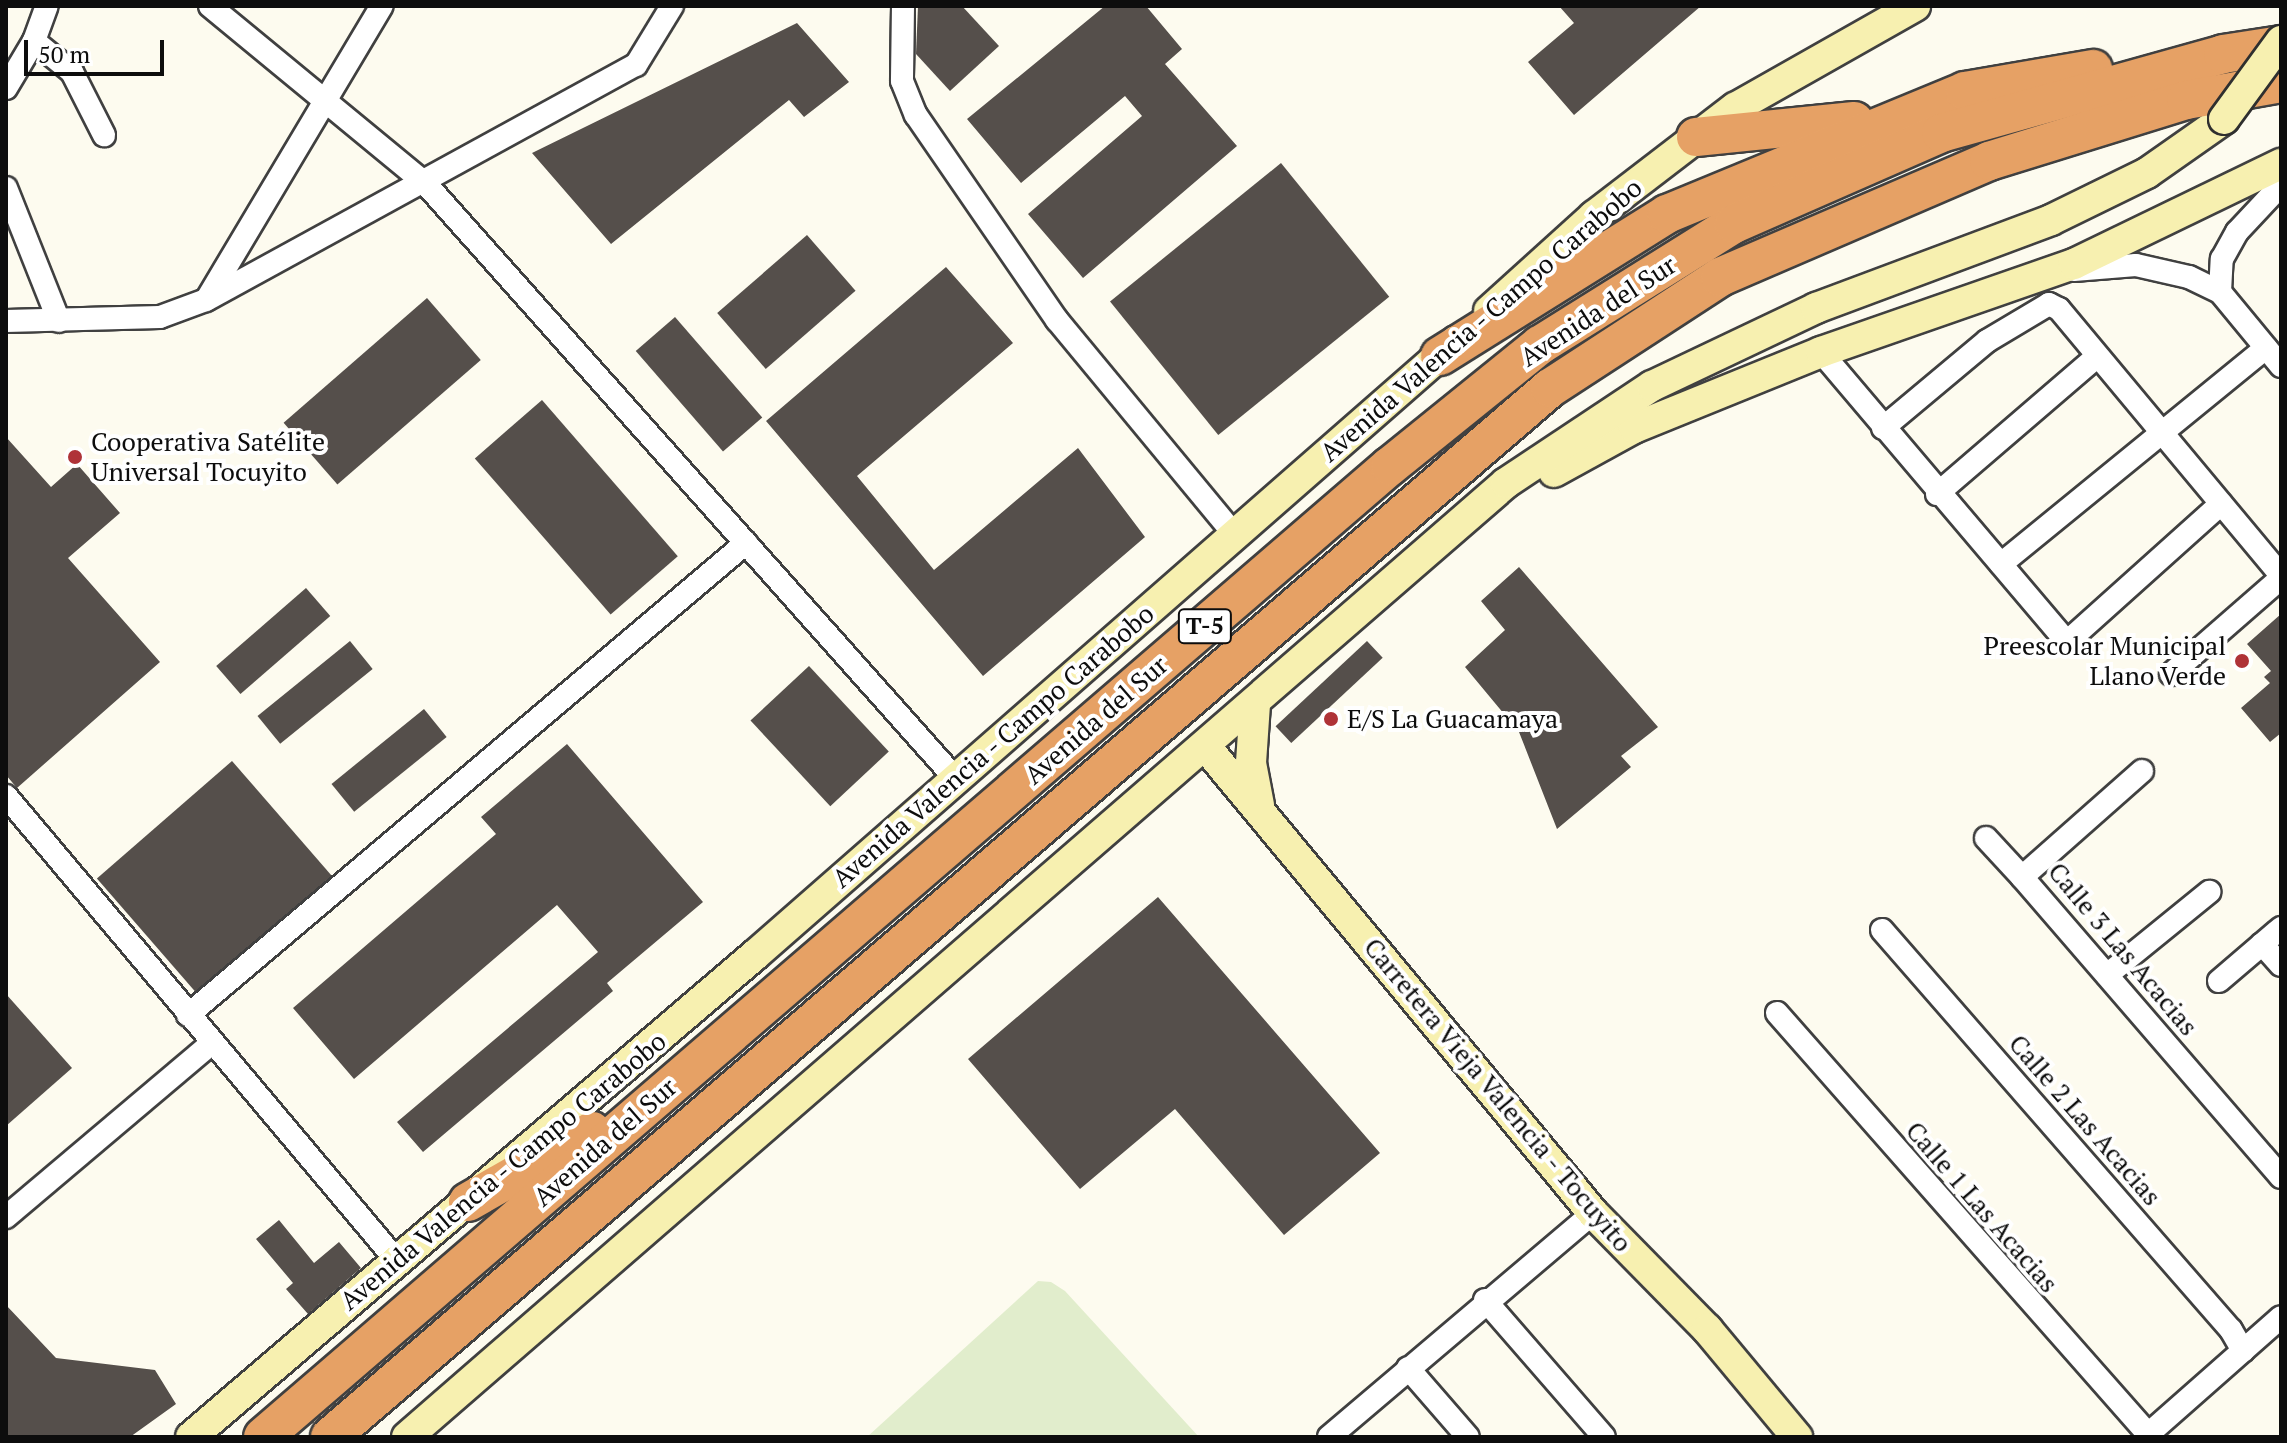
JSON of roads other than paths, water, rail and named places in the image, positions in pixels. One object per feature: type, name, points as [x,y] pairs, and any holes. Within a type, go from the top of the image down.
[{"type":"highway","name":"Avenida del Sur","points":[[263,1437],[1390,466],[1540,345],[1734,224],[1941,133],[2223,54],[2281,43]]},
{"type":"highway","points":[[1440,356],[1667,214],[1893,117],[1965,91],[2223,54]]},
{"type":"highway","name":"Avenida del Sur","points":[[330,1437],[1550,388],[1720,277],[1989,161],[2186,100],[2281,83]]},
{"type":"highway","points":[[1696,137],[1893,117]]},
{"type":"highway","points":[[468,1202],[671,1086]]},
{"type":"street","points":[[6,88],[34,41],[47,6]]},
{"type":"street","points":[[210,6],[425,183],[955,778]]},
{"type":"street","points":[[206,300],[382,6]]},
{"type":"street","points":[[6,321],[160,317],[206,300],[636,65],[672,6]]},
{"type":"street","points":[[903,6],[902,81],[916,115],[1057,320],[1236,536]]},
{"type":"street","points":[[1844,43],[1892,6]]},
{"type":"street","points":[[1844,43],[1915,6]]},
{"type":"street","points":[[34,41],[72,72],[104,135]]},
{"type":"street","name":"Avenida Valencia - Campo Carabobo","points":[[191,1437],[468,1202],[1236,536],[1594,216],[1735,108],[1844,43]]},
{"type":"street","points":[[407,1437],[1206,747],[1506,483],[1652,386],[1816,308],[2051,220],[2147,173],[2224,119],[2281,43]]},
{"type":"street","points":[[1467,517],[1634,428],[1821,352],[2046,274],[2199,207],[2281,164]]},
{"type":"street","points":[[2220,292],[2222,259],[2237,232],[2281,185]]},
{"type":"street","points":[[6,188],[59,321]]},
{"type":"street","points":[[2046,274],[2136,265],[2189,277],[2220,292],[2281,366]]},
{"type":"street","points":[[1883,428],[1987,341],[2049,304],[2059,309],[2281,576],[2171,674]]},
{"type":"street","points":[[2001,564],[2266,348]]},
{"type":"street","points":[[1821,352],[1937,494],[2067,642],[2221,504]]},
{"type":"street","points":[[1937,494],[2096,357]]},
{"type":"street","points":[[188,1015],[746,543]]},
{"type":"street","points":[[1255,704],[1251,763],[1260,809]]},
{"type":"street","name":"Carretera Vieja Valencia - Tocuyito","points":[[1206,747],[1593,1213],[1707,1329],[1797,1437]]},
{"type":"street","name":"Calle 3 Las Acacias","points":[[2142,771],[2022,877],[2281,1177]]},
{"type":"street","points":[[6,796],[211,1044],[397,1261]]},
{"type":"street","points":[[1986,838],[2022,877]]},
{"type":"street","points":[[2107,975],[2209,892]]},
{"type":"street","points":[[2219,981],[2281,928]]},
{"type":"street","name":"Calle 2 Las Acacias","points":[[1882,930],[2231,1330],[2243,1351]]},
{"type":"street","points":[[2262,944],[2281,965]]},
{"type":"street","name":"Calle 1 Las Acacias","points":[[1777,1013],[2147,1436]]},
{"type":"street","points":[[6,1217],[211,1044]]},
{"type":"street","points":[[1339,1434],[1485,1300],[1593,1213]]},
{"type":"street","points":[[1485,1300],[1604,1437]]},
{"type":"street","points":[[2147,1436],[2281,1317]]},
{"type":"street","points":[[1408,1368],[1468,1437]]},
{"type":"place","name":"Cooperativa Satélite Universal Tocuyito","points":[[75,457]]},
{"type":"place","name":"Preescolar Municipal Llano Verde","points":[[2242,661]]},
{"type":"place","name":"E/S La Guacamaya","points":[[1331,719]]}]
